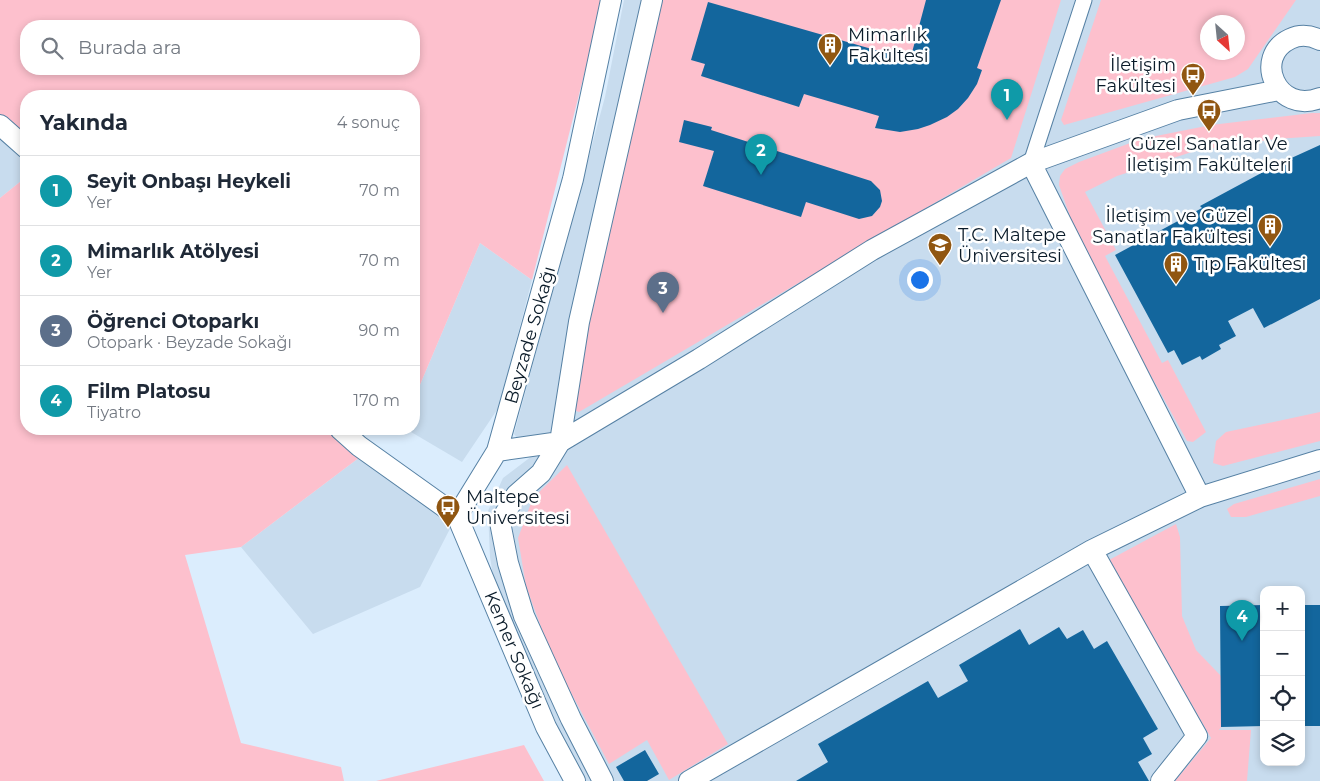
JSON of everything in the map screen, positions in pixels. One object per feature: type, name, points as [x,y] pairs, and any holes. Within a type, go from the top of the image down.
[{"type":"street","name":"Beyzade Sokağı","points":[[457,516],[497,451],[573,179],[611,0]]},
{"type":"street","points":[[603,781],[571,719],[524,616],[508,563],[500,522],[516,495],[541,473],[560,442],[579,322],[652,0]]},
{"type":"street","points":[[1084,0],[1031,162],[1200,497]]},
{"type":"street","points":[[1318,33],[1296,36],[1280,46],[1272,63],[1274,82],[1286,96],[1304,102],[1320,98]]},
{"type":"street","points":[[497,451],[560,442],[705,355],[872,250],[1031,162],[1178,110],[1279,90]]},
{"type":"street","points":[[0,125],[20,143]]},
{"type":"street","points":[[347,435],[359,446],[457,516]]},
{"type":"street","points":[[690,781],[1092,550],[1200,497],[1320,460]]},
{"type":"street","name":"Kemer Sokağı","points":[[457,516],[546,727],[575,781]]},
{"type":"street","points":[[1092,550],[1197,736],[1161,781]]},
{"type":"shaded area","points":[[0,0],[603,0],[532,280],[480,243],[420,385],[420,90],[20,90],[20,129],[0,115]]},
{"type":"shaded area","name":"T.C. Maltepe Üniversitesi","points":[[624,0],[1320,0],[1320,781],[580,781],[495,588],[490,557],[488,511],[503,478],[532,456],[514,434],[605,97]]},
{"type":"shaded area","points":[[660,0],[1061,0],[1011,158],[579,412],[571,409],[573,385]]},
{"type":"shaded area","points":[[1101,0],[1296,0],[1248,69],[1235,77],[1064,125],[1061,120]]},
{"type":"shaded area","points":[[1320,113],[1320,136],[1276,139],[1195,151],[1117,176],[1085,192],[1116,250],[1105,256],[1162,363],[1168,360],[1206,432],[1193,442],[1187,441],[1112,305],[1073,225],[1059,185],[1060,176],[1065,169],[1079,162],[1141,139],[1211,125]]},
{"type":"shaded area","points":[[0,138],[20,152],[20,182],[0,198]]},
{"type":"shaded area","points":[[20,182],[20,435],[340,435],[364,454],[241,547],[185,555],[241,743],[341,767],[344,781],[0,781],[0,198]]},
{"type":"shaded area","points":[[480,243],[532,280],[499,407],[462,462],[416,435],[420,435],[420,385]]},
{"type":"shaded area","points":[[1320,412],[1320,441],[1223,466],[1213,463],[1216,441],[1226,432]]},
{"type":"shaded area","points":[[364,454],[455,519],[420,587],[313,634],[241,547]]},
{"type":"shaded area","points":[[567,465],[728,744],[669,780],[647,740],[609,764],[552,657],[526,586],[518,538],[533,498]]},
{"type":"shaded area","points":[[1320,479],[1320,496],[1246,517],[1231,517],[1227,509],[1234,504]]},
{"type":"shaded area","points":[[1176,524],[1180,537],[1182,616],[1196,650],[1221,676],[1221,727],[1219,730],[1251,730],[1247,781],[1175,781],[1211,738],[1109,560]]},
{"type":"shaded area","points":[[524,745],[544,781],[376,781]]},
{"type":"building","name":"Mimarlık Fakültesi","points":[[926,0],[1001,0],[977,68],[982,70],[977,84],[968,98],[947,117],[918,129],[900,132],[875,128],[879,116],[804,94],[799,107],[701,76],[705,64],[691,60],[708,2],[910,60]]},
{"type":"building","points":[[684,120],[712,127],[711,130],[871,181],[880,190],[882,201],[880,207],[872,216],[859,219],[806,202],[801,217],[703,186],[714,151],[679,142]]},
{"type":"building","points":[[1320,145],[1320,299],[1264,328],[1253,308],[1228,321],[1236,336],[1219,345],[1221,349],[1202,360],[1200,356],[1182,365],[1174,350],[1168,353],[1115,255],[1276,165]]},
{"type":"building","points":[[1260,605],[1260,726],[1221,727],[1220,606]]},
{"type":"building","points":[[1305,605],[1320,605],[1320,726],[1305,726]]},
{"type":"building","points":[[1059,627],[1067,639],[1083,630],[1094,649],[1107,641],[1158,729],[1143,738],[1152,754],[1138,762],[1149,781],[796,781],[828,762],[818,744],[928,681],[938,698],[968,681],[959,665],[1020,629],[1029,645]]},
{"type":"building","points":[[645,750],[659,774],[647,781],[624,781],[616,767]]},
{"type":"place","name":"Mimarlık Fakültesi","points":[[830,66]]},
{"type":"place","name":"İletişim Fakültesi","points":[[1193,96]]},
{"type":"place","name":"Seyit Onbaşı Heykeli","points":[[1007,120]]},
{"type":"place","name":"Güzel Sanatlar Ve İletişim Fakülteleri","points":[[1209,132]]},
{"type":"place","name":"Mimarlık Atölyesi","points":[[761,175]]},
{"type":"place","name":"İletişim ve Güzel Sanatlar Fakültesi","points":[[1270,247]]},
{"type":"place","name":"T.C. Maltepe Üniversitesi","points":[[940,266]]},
{"type":"place","name":"Tıp Fakültesi","points":[[1176,285]]},
{"type":"place","name":"Öğrenci Otoparkı","points":[[663,313]]},
{"type":"place","name":"Maltepe Üniversitesi","points":[[448,528]]},
{"type":"place","name":"Film Platosu","points":[[1242,641]]}]
